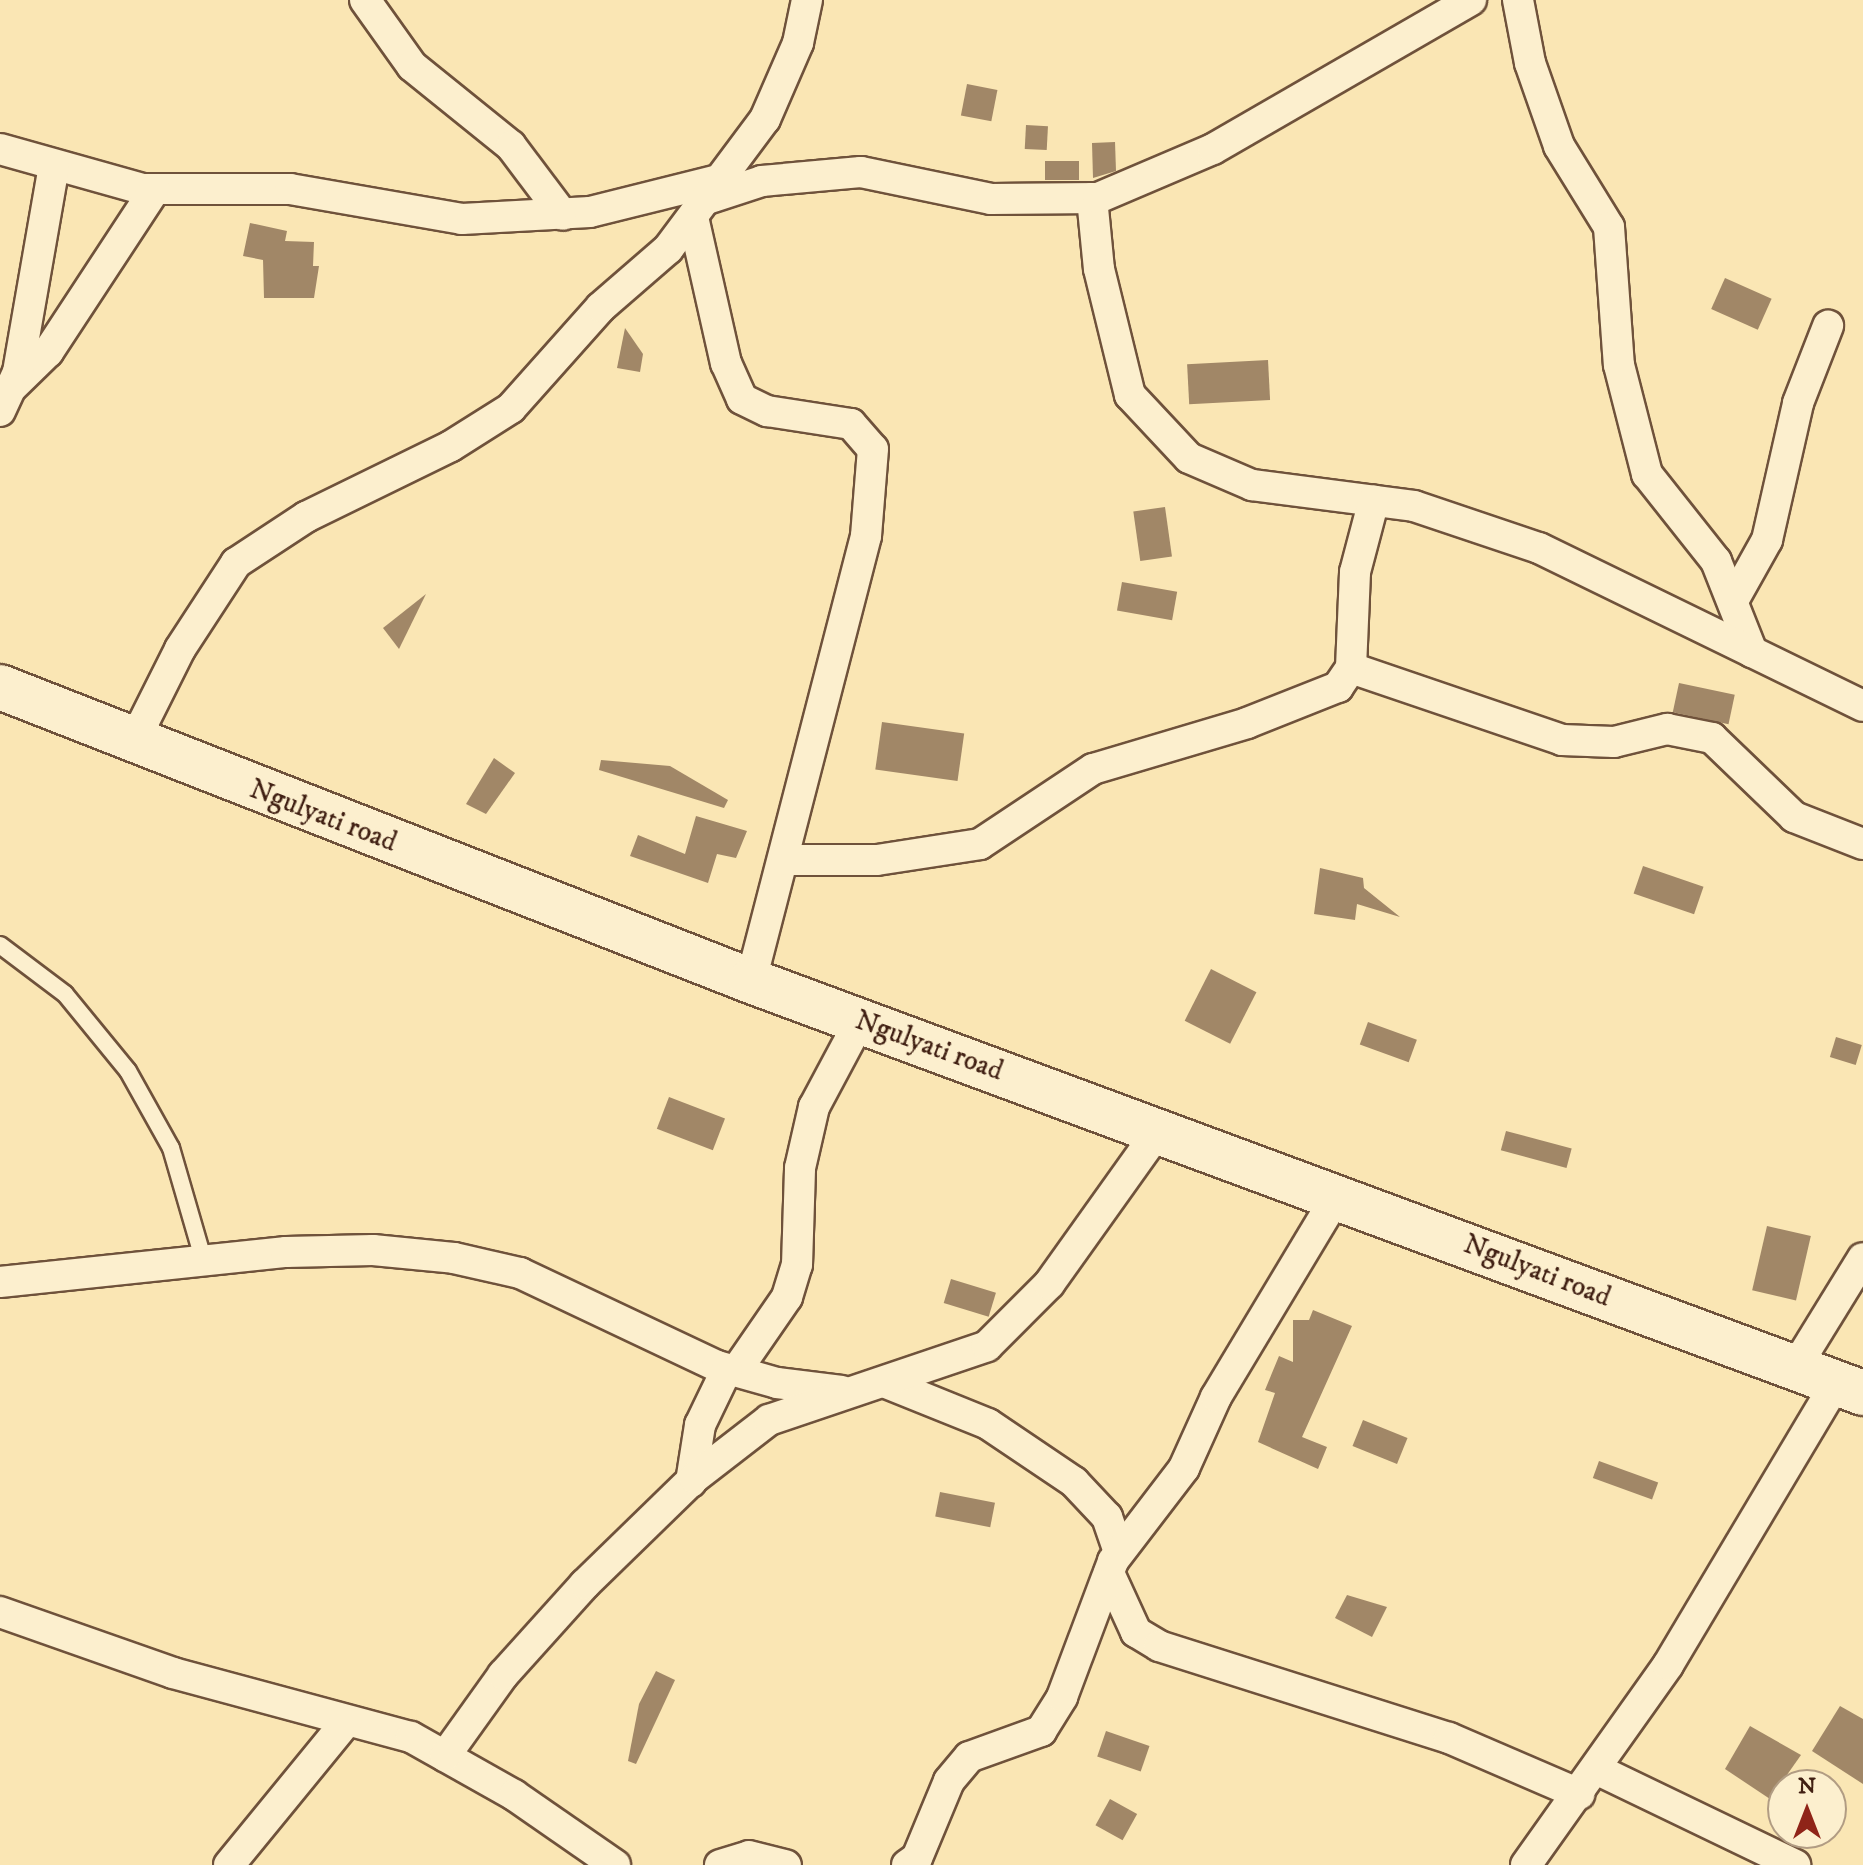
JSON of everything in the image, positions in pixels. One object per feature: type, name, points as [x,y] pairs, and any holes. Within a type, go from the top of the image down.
[{"type":"main road","name":"Ngulyati road","points":[[0,687],[133,743],[751,981],[1850,1388]]},
{"type":"street","points":[[365,0],[412,66],[511,146],[563,215]]},
{"type":"street","points":[[133,743],[180,649],[236,563],[306,517],[451,446],[511,408],[707,198],[765,119],[798,43],[807,0]]},
{"type":"street","points":[[0,149],[54,166],[155,189],[290,189],[462,219],[563,215],[707,198],[762,181],[861,172],[991,199],[1092,198],[1149,180],[1213,149],[1471,0]]},
{"type":"street","points":[[1518,0],[1530,63],[1559,146],[1609,227],[1619,365],[1647,474],[1716,561],[1734,599],[1752,652]]},
{"type":"street","points":[[6,399],[54,166]]},
{"type":"street","points":[[6,399],[48,352],[155,189]]},
{"type":"street","points":[[707,198],[726,363],[742,399],[767,411],[851,424],[873,449],[866,536],[786,860],[751,981]]},
{"type":"street","points":[[1092,198],[1099,269],[1130,395],[1163,437],[1189,458],[1252,485],[1414,506],[1552,553],[1863,706]]},
{"type":"street","points":[[1734,599],[1767,540],[1798,403],[1828,326]]},
{"type":"street","points":[[786,860],[877,860],[980,844],[1093,769],[1247,723],[1338,687],[1351,668],[1355,572],[1374,500]]},
{"type":"street","points":[[1351,668],[1562,740],[1596,744],[1650,730],[1696,732],[1732,750],[1794,817],[1863,844]]},
{"type":"street","points":[[691,1482],[700,1425],[732,1370],[787,1297],[797,1265],[800,1168],[814,1107],[860,1021]]},
{"type":"street","points":[[445,1756],[513,1664],[691,1482],[769,1420],[987,1346],[1049,1284],[1159,1130]]},
{"type":"street","points":[[907,1865],[917,1858],[949,1781],[969,1757],[1041,1731],[1062,1697],[1114,1562],[1184,1468],[1216,1397],[1337,1196]]},
{"type":"street","points":[[0,1282],[203,1258],[373,1250],[454,1258],[520,1273],[732,1370],[852,1392]]},
{"type":"street","points":[[1795,1368],[1863,1258]]},
{"type":"street","points":[[884,1382],[988,1424],[1074,1482],[1107,1517],[1114,1562],[1136,1632],[1159,1646],[1449,1738],[1579,1794]]},
{"type":"street","points":[[1526,1865],[1598,1770],[1850,1388]]},
{"type":"street","points":[[0,1612],[173,1673],[411,1737],[514,1795],[615,1865]]},
{"type":"street","points":[[229,1865],[347,1721]]},
{"type":"street","points":[[1598,1770],[1795,1865]]},
{"type":"street","points":[[720,1865],[749,1856],[786,1865]]},
{"type":"lane","points":[[0,945],[65,994],[128,1071],[171,1148],[203,1258]]},
{"type":"building","points":[[967,84],[997,90],[991,121],[961,115]]},
{"type":"building","points":[[1026,125],[1048,126],[1047,150],[1025,149]]},
{"type":"building","points":[[1115,142],[1116,171],[1093,178],[1092,143]]},
{"type":"building","points":[[1045,161],[1079,161],[1079,180],[1045,180]]},
{"type":"building","points":[[250,223],[287,231],[285,241],[314,242],[313,266],[319,266],[314,298],[264,298],[263,260],[243,256]]},
{"type":"building","points":[[1725,278],[1772,299],[1758,330],[1711,309]]},
{"type":"building","points":[[625,328],[643,354],[640,372],[617,368]]},
{"type":"building","points":[[1268,360],[1270,400],[1189,404],[1187,364]]},
{"type":"building","points":[[1165,507],[1172,557],[1140,561],[1133,511]]},
{"type":"building","points":[[1122,582],[1177,592],[1172,620],[1117,611]]},
{"type":"building","points":[[426,594],[399,649],[383,628]]},
{"type":"building","points":[[1679,683],[1735,695],[1729,724],[1673,712]]},
{"type":"building","points":[[882,722],[964,734],[958,781],[875,770]]},
{"type":"building","points":[[494,758],[515,773],[486,814],[466,804]]},
{"type":"building","points":[[601,760],[670,766],[728,800],[724,808],[599,770]]},
{"type":"building","points":[[696,816],[747,831],[736,858],[717,854],[708,883],[630,856],[638,835],[685,854]]},
{"type":"building","points":[[1643,866],[1704,887],[1694,914],[1634,893]]},
{"type":"building","points":[[1320,868],[1363,878],[1364,888],[1400,917],[1357,904],[1355,920],[1314,914]]},
{"type":"building","points":[[1211,969],[1256,992],[1230,1044],[1185,1021]]},
{"type":"building","points":[[1368,1022],[1417,1040],[1409,1062],[1360,1045]]},
{"type":"building","points":[[1836,1037],[1862,1045],[1856,1065],[1830,1057]]},
{"type":"building","points":[[669,1097],[725,1119],[713,1150],[657,1129]]},
{"type":"building","points":[[1506,1131],[1572,1149],[1567,1168],[1501,1150]]},
{"type":"building","points":[[1767,1226],[1811,1236],[1796,1300],[1752,1290]]},
{"type":"building","points":[[951,1279],[996,1293],[989,1317],[944,1303]]},
{"type":"building","points":[[1313,1310],[1352,1326],[1302,1437],[1327,1447],[1318,1469],[1258,1442],[1275,1393],[1265,1390],[1279,1356],[1293,1362],[1293,1320],[1309,1320]]},
{"type":"building","points":[[1363,1420],[1408,1438],[1397,1464],[1353,1446]]},
{"type":"building","points":[[1599,1461],[1658,1483],[1652,1499],[1593,1478]]},
{"type":"building","points":[[940,1492],[995,1503],[990,1527],[935,1517]]},
{"type":"building","points":[[1347,1595],[1387,1607],[1372,1637],[1335,1618]]},
{"type":"building","points":[[656,1671],[675,1680],[636,1764],[628,1761],[639,1704]]},
{"type":"building","points":[[1840,1706],[1863,1719],[1863,1784],[1847,1774],[1847,1769],[1840,1769],[1812,1751]]},
{"type":"building","points":[[1750,1726],[1801,1755],[1791,1769],[1767,1769],[1767,1797],[1725,1769]]},
{"type":"building","points":[[1106,1731],[1149,1746],[1141,1772],[1097,1757]]},
{"type":"building","points":[[1110,1799],[1137,1814],[1123,1840],[1095,1825]]}]
